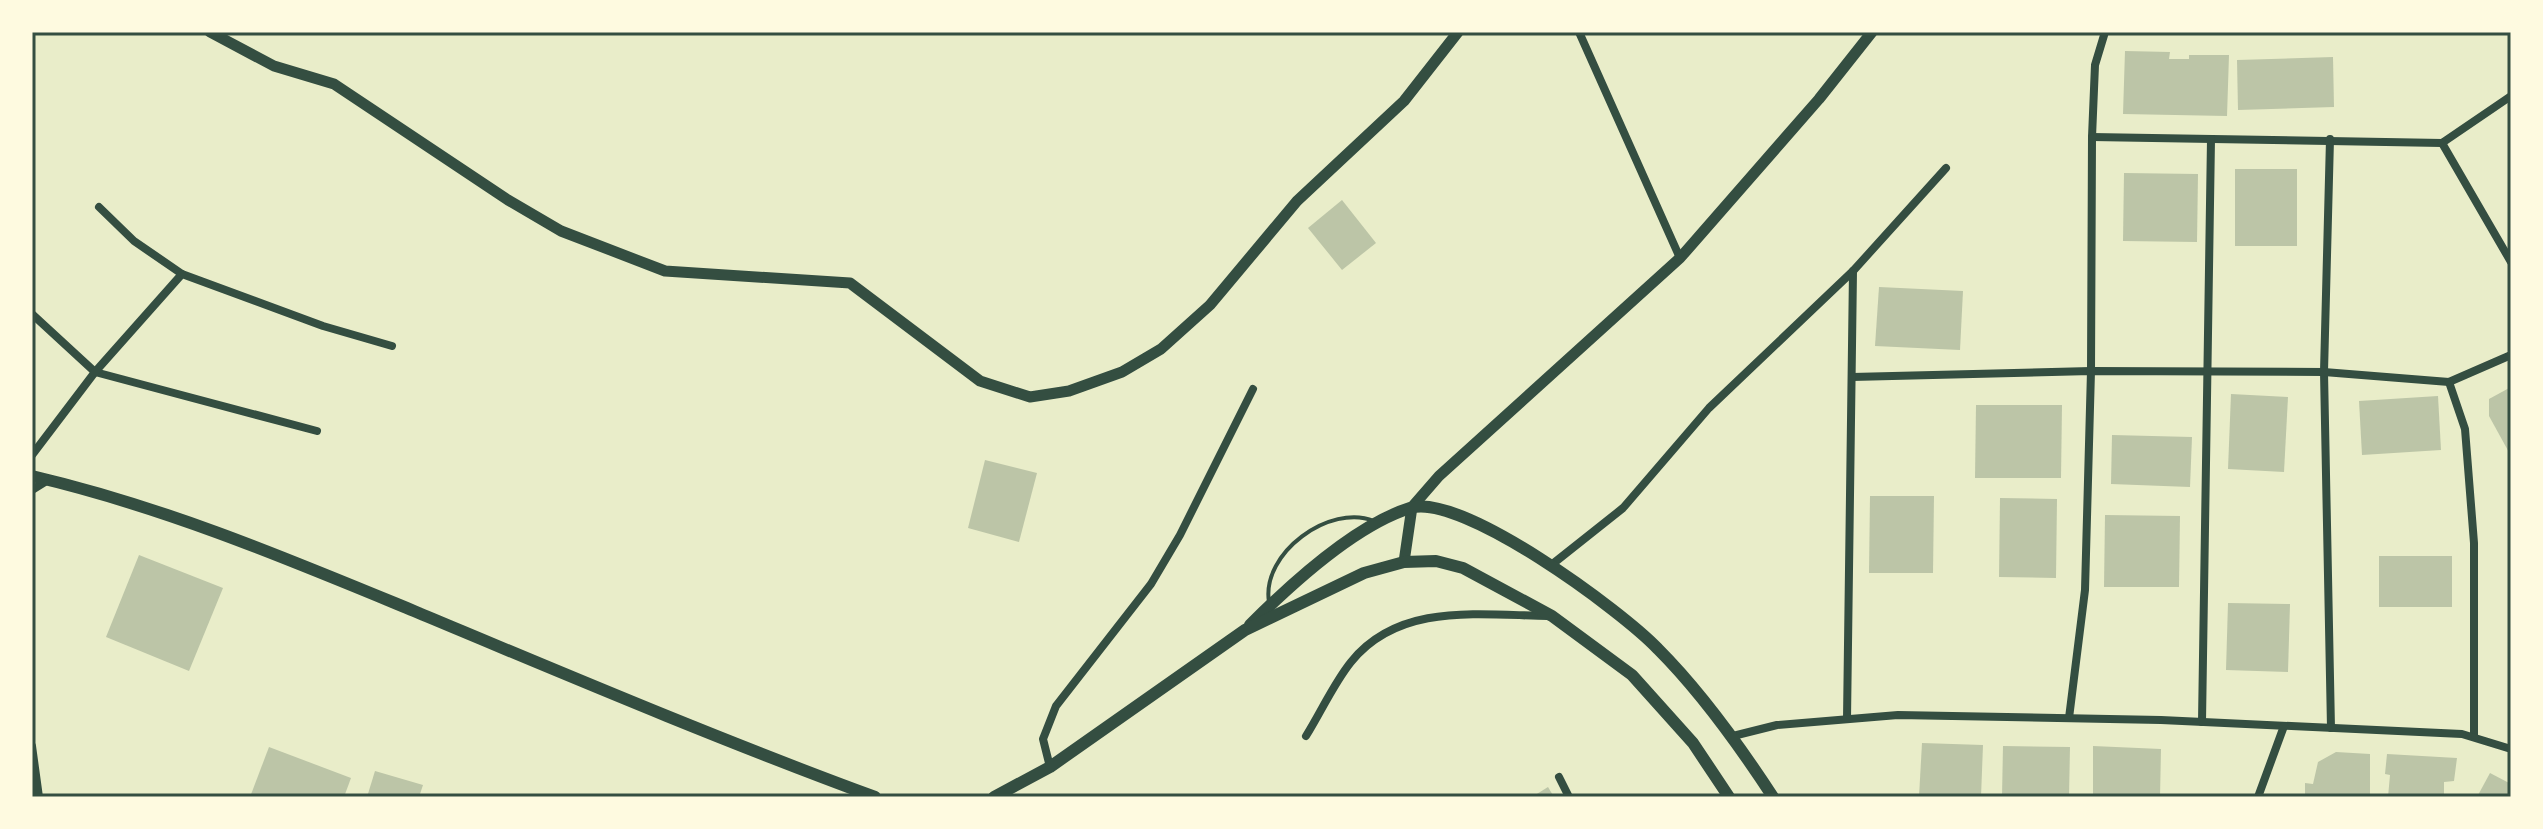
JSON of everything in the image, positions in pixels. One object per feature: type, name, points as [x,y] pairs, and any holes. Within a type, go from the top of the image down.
[{"type":"main road","points":[[32,476],[145,506],[243,540],[769,758],[875,797]]},
{"type":"main road","points":[[1245,630],[1270,605],[1336,551],[1380,523],[1412,507],[1444,510],[1472,520],[1550,566],[1586,590],[1657,647],[1733,736],[1773,797]]},
{"type":"main road","points":[[994,797],[1050,767],[1245,630],[1364,573],[1404,562],[1436,561],[1463,568],[1552,616],[1632,675],[1693,743],[1729,797]]},
{"type":"street","points":[[210,32],[274,66],[334,84],[508,200],[561,231],[665,271],[850,283],[980,381],[1030,397],[1069,391],[1122,372],[1161,349],[1210,305],[1297,201],[1404,101],[1458,32]]},
{"type":"street","points":[[1579,32],[1680,258]]},
{"type":"street","points":[[1404,562],[1412,507],[1467,449],[1680,258],[1819,99],[1872,32]]},
{"type":"street","points":[[2069,718],[2085,590],[2091,371],[2092,137],[2095,65],[2105,32]]},
{"type":"street","points":[[2092,137],[2442,143],[2511,96]]},
{"type":"street","points":[[2202,722],[2210,372],[2211,139]]},
{"type":"street","points":[[2330,139],[2324,372],[2331,728]]},
{"type":"street","points":[[2442,143],[2511,262]]},
{"type":"street","points":[[1550,566],[1623,508],[1709,408],[1853,271],[1946,168]]},
{"type":"street","points":[[99,207],[134,241],[182,274],[323,326],[392,346]]},
{"type":"street","points":[[1847,719],[1853,271]]},
{"type":"street","points":[[32,455],[95,372],[182,274]]},
{"type":"street","points":[[32,314],[95,372],[317,431]]},
{"type":"street","points":[[1852,377],[2091,371],[2324,372],[2449,382],[2511,355]]},
{"type":"street","points":[[2449,382],[2465,429],[2474,543],[2474,737]]},
{"type":"street","points":[[1050,767],[1043,739],[1056,706],[1151,584],[1180,535],[1253,389]]},
{"type":"street","points":[[32,490],[49,480]]},
{"type":"street","points":[[1306,736],[1351,661],[1391,626],[1444,615],[1552,616]]},
{"type":"street","points":[[1733,736],[1777,725],[1898,715],[2202,722],[2462,734],[2511,749]]},
{"type":"street","points":[[2258,797],[2284,726]]},
{"type":"street","points":[[32,746],[39,797]]},
{"type":"street","points":[[1559,777],[1569,797]]},
{"type":"lane","points":[[1270,605],[1267,582],[1273,569],[1302,539],[1342,516],[1359,516],[1380,523]]},
{"type":"building","points":[[2125,51],[2170,52],[2169,59],[2189,59],[2189,55],[2229,55],[2227,116],[2123,114]]},
{"type":"building","points":[[2333,57],[2334,107],[2238,110],[2237,60]]},
{"type":"building","points":[[2235,169],[2297,169],[2297,246],[2235,246]]},
{"type":"building","points":[[2124,173],[2198,174],[2197,242],[2123,241]]},
{"type":"building","points":[[1342,200],[1376,243],[1342,270],[1308,228]]},
{"type":"building","points":[[1879,287],[1963,291],[1960,350],[1875,346]]},
{"type":"building","points":[[2511,387],[2511,456],[2489,416],[2489,399]]},
{"type":"building","points":[[2231,394],[2288,397],[2284,472],[2228,469]]},
{"type":"building","points":[[2438,396],[2441,450],[2362,455],[2359,401]]},
{"type":"building","points":[[1976,405],[2062,405],[2061,478],[1975,478]]},
{"type":"building","points":[[2112,435],[2192,437],[2190,487],[2111,484]]},
{"type":"building","points":[[985,460],[1037,473],[1019,542],[968,528]]},
{"type":"building","points":[[1870,496],[1934,496],[1933,573],[1869,573]]},
{"type":"building","points":[[2000,498],[2057,499],[2056,578],[1999,577]]},
{"type":"building","points":[[2105,515],[2180,516],[2179,587],[2104,587]]},
{"type":"building","points":[[139,555],[223,588],[189,671],[106,637]]},
{"type":"building","points":[[2379,556],[2452,556],[2452,607],[2379,607]]},
{"type":"building","points":[[2228,603],[2290,604],[2288,672],[2226,670]]},
{"type":"building","points":[[1922,743],[1983,745],[1981,797],[1919,797]]},
{"type":"building","points":[[2003,746],[2070,747],[2069,797],[2002,797]]},
{"type":"building","points":[[2093,746],[2161,749],[2160,797],[2093,797]]},
{"type":"building","points":[[269,747],[351,778],[344,797],[250,797]]},
{"type":"building","points":[[2336,752],[2370,754],[2370,797],[2305,797],[2305,783],[2313,784],[2318,762]]},
{"type":"building","points":[[2387,754],[2457,758],[2454,781],[2444,782],[2444,797],[2388,797],[2390,775],[2385,774]]},
{"type":"building","points":[[375,771],[423,785],[419,797],[367,797]]},
{"type":"building","points":[[2490,773],[2511,784],[2511,797],[2477,797]]},
{"type":"building","points":[[1548,787],[1554,797],[1532,797]]}]
